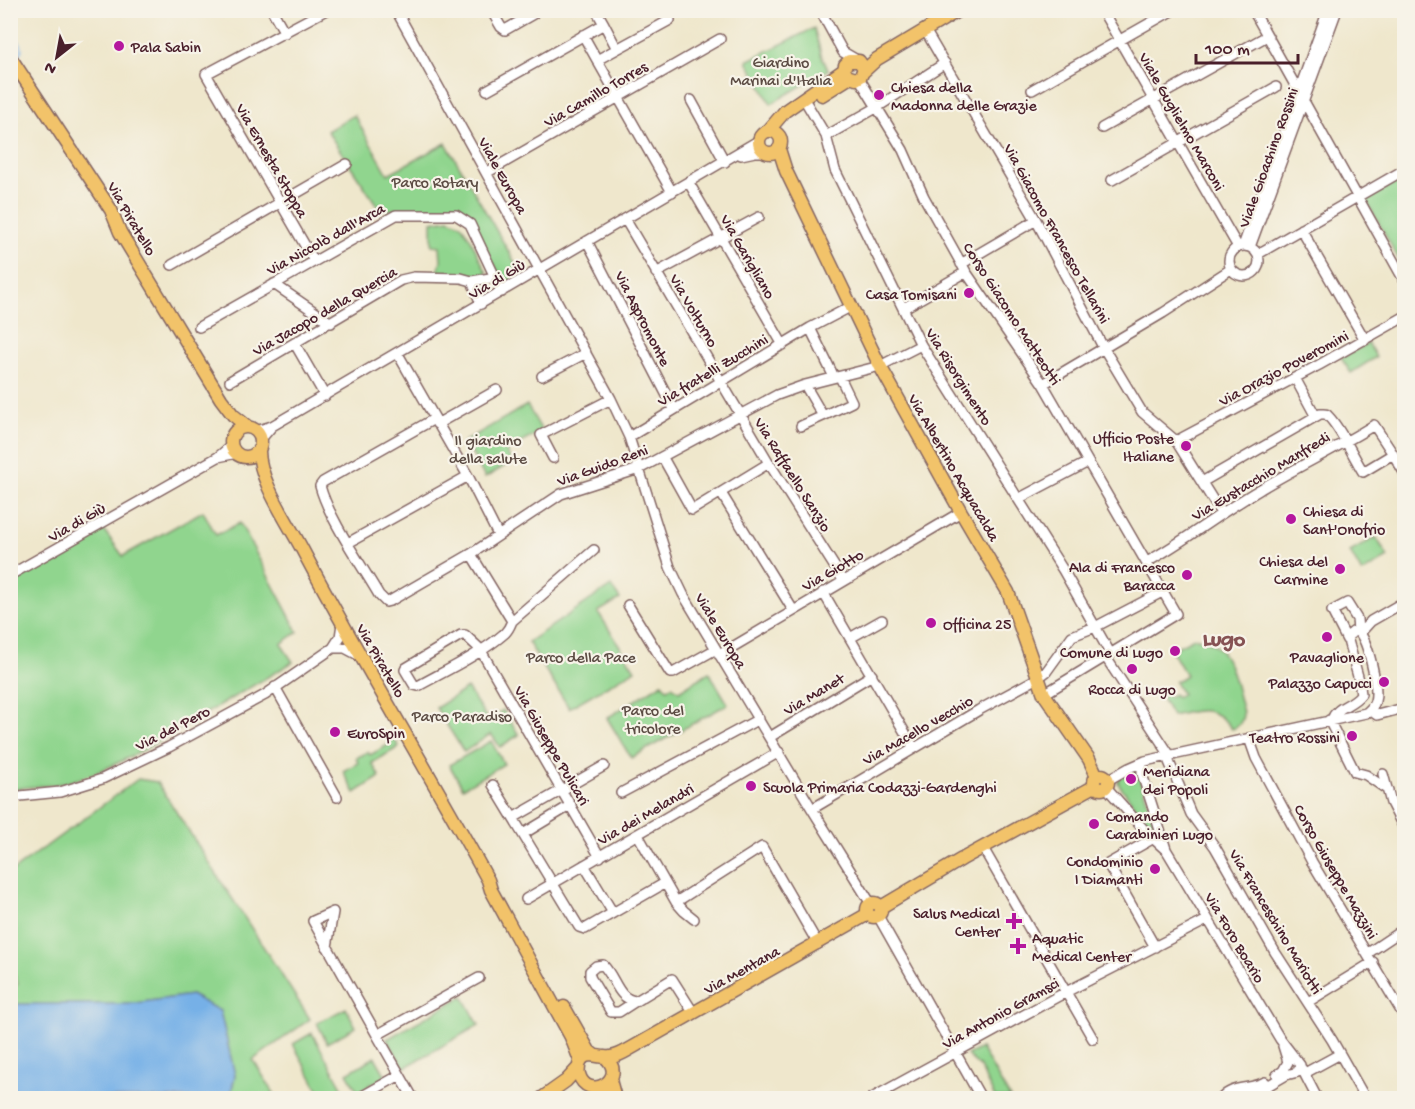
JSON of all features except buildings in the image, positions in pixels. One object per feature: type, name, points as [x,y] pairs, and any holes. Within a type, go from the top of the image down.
[{"type":"main road","points":[[773,133],[785,111],[852,67],[877,59],[959,10]]},
{"type":"main road","name":"Via Piratello","points":[[10,57],[111,210],[120,232],[220,399],[233,415],[256,436],[259,456],[268,485],[342,624],[488,880],[491,890],[566,1027],[579,1064],[579,1075],[607,1098]]},
{"type":"main road","points":[[773,133],[781,142],[768,149],[761,134],[773,133],[852,67]]},
{"type":"main road","name":"Via Albertino Acquacalda","points":[[768,149],[786,171],[880,366],[1008,592],[1044,694],[1089,759],[1101,782]]},
{"type":"main road","name":"Via Piratello","points":[[220,399],[237,448],[268,485]]},
{"type":"main road","points":[[239,429],[256,436],[256,453],[237,448],[239,429]]},
{"type":"main road","name":"Via Mentana","points":[[599,1056],[613,1057],[628,1050],[1101,782]]},
{"type":"main road","name":"Via Piratello","points":[[488,880],[494,885],[589,1051],[611,1065],[615,1098]]},
{"type":"main road","name":"Via Mentana","points":[[611,1075],[628,1050]]},
{"type":"main road","points":[[542,1098],[566,1081],[588,1055],[599,1056]]},
{"type":"main road","points":[[542,1098],[571,1087],[604,1085],[611,1075]]},
{"type":"street","points":[[272,10],[285,33],[326,10]]},
{"type":"street","name":"Viale Europa","points":[[396,10],[611,399],[629,436],[670,567],[683,594],[875,910],[981,1098]]},
{"type":"street","points":[[491,10],[502,29],[505,30],[533,14],[535,10]]},
{"type":"street","points":[[596,10],[617,49]]},
{"type":"street","points":[[597,60],[670,20],[664,10]]},
{"type":"street","name":"Corso Giacomo Matteotti","points":[[820,10],[876,108],[903,150],[924,197],[964,268],[1043,384],[1164,591]]},
{"type":"street","name":"Viale Guglielmo Marconi","points":[[1102,10],[1178,143],[1247,248]]},
{"type":"street","points":[[1032,90],[1173,10]]},
{"type":"street","points":[[1253,10],[1404,280]]},
{"type":"street","name":"Viale Gioachino Rossini","points":[[1247,248],[1298,89],[1328,10]]},
{"type":"street","name":"Viale Gioachino Rossini","points":[[1247,248],[1337,10]]},
{"type":"street","points":[[487,90],[604,24]]},
{"type":"street","name":"Via Giacomo Francesco Tellarini","points":[[925,30],[1036,220],[1103,347],[1143,412],[1176,441],[1221,513]]},
{"type":"street","name":"Via Ernesta Stoppa","points":[[285,33],[206,74],[314,261]]},
{"type":"street","points":[[583,35],[672,192]]},
{"type":"street","points":[[1102,128],[1268,36]]},
{"type":"street","name":"Via Camillo Torres","points":[[486,173],[720,39]]},
{"type":"street","points":[[826,136],[876,108],[945,63]]},
{"type":"street","points":[[1112,180],[1276,87]]},
{"type":"street","points":[[691,100],[725,162]]},
{"type":"street","name":"Via Risorgimento","points":[[807,104],[826,136],[836,170],[921,345],[1064,570],[1107,654]]},
{"type":"street","name":"Via di Giù","points":[[256,436],[725,162],[736,156],[768,149]]},
{"type":"street","points":[[172,266],[347,164]]},
{"type":"street","points":[[1247,248],[1260,262],[1253,273],[1239,276],[1231,269],[1229,259],[1231,254],[1247,248],[1301,229],[1404,170]]},
{"type":"street","name":"Via Garigliano","points":[[689,183],[783,345]]},
{"type":"street","name":"Via Niccolò dall'Arca","points":[[199,327],[396,215],[456,216],[470,224],[502,292]]},
{"type":"street","points":[[656,273],[759,217]]},
{"type":"street","name":"Via Volturno","points":[[625,219],[740,415]]},
{"type":"street","points":[[904,308],[1036,220]]},
{"type":"street","points":[[1301,229],[1365,340]]},
{"type":"street","name":"Via Aspromonte","points":[[587,241],[674,409]]},
{"type":"street","points":[[1043,384],[1163,313],[1231,269]]},
{"type":"street","name":"Via Jacopo della Quercia","points":[[230,381],[408,278],[461,278],[472,281],[490,278],[497,280]]},
{"type":"street","points":[[472,281],[482,304]]},
{"type":"street","points":[[274,284],[331,323]]},
{"type":"street","name":"Via fratelli Zucchini","points":[[629,436],[810,328],[852,306]]},
{"type":"street","name":"Via Orazio Poveromini","points":[[1176,441],[1404,317]]},
{"type":"street","points":[[801,426],[852,402],[810,328]]},
{"type":"street","points":[[295,344],[325,396]]},
{"type":"street","name":"Via Guido Reni","points":[[348,543],[379,595],[386,602],[390,601],[471,554],[551,500],[567,492],[639,469],[663,458],[777,395],[805,385],[880,366],[921,345]]},
{"type":"street","points":[[542,376],[586,353]]},
{"type":"street","points":[[398,354],[468,476],[498,535]]},
{"type":"street","points":[[1294,378],[1316,415]]},
{"type":"street","points":[[805,385],[823,416]]},
{"type":"street","points":[[468,476],[348,543],[320,486],[322,482],[497,390]]},
{"type":"street","points":[[553,458],[541,435],[611,399]]},
{"type":"street","points":[[1202,482],[1316,415],[1327,414],[1364,472],[1393,454],[1404,472]]},
{"type":"street","name":"Via Raffaello Sanzio","points":[[740,415],[843,580]]},
{"type":"street","name":"Via Eustacchio Manfredi","points":[[1147,562],[1186,540],[1191,533],[1221,513],[1374,425],[1393,454]]},
{"type":"street","name":"Via di Giù","points":[[10,575],[237,448]]},
{"type":"street","points":[[663,458],[692,510],[768,463]]},
{"type":"street","points":[[1018,499],[1088,462]]},
{"type":"street","points":[[721,493],[793,610]]},
{"type":"street","name":"Via Giotto","points":[[628,605],[670,673],[673,673],[717,652],[793,610],[961,512]]},
{"type":"street","points":[[480,649],[465,635],[461,635],[405,670],[414,685],[418,686],[480,649],[505,633],[512,621],[594,550]]},
{"type":"street","points":[[471,554],[512,621]]},
{"type":"street","points":[[1044,694],[1176,614],[1164,591]]},
{"type":"street","name":"Via Macello vecchio","points":[[812,809],[979,710],[1038,678],[1046,672],[1072,636],[1095,627],[1164,591]]},
{"type":"street","points":[[823,592],[914,748]]},
{"type":"street","points":[[1347,640],[1349,634],[1360,632],[1371,621],[1404,602]]},
{"type":"street","points":[[1101,782],[1142,763],[1366,713],[1375,702],[1374,676],[1364,636],[1347,603],[1332,611],[1347,640],[1359,680],[1360,694],[1354,702],[1334,714],[1331,720]]},
{"type":"street","points":[[850,638],[882,620]]},
{"type":"street","points":[[333,648],[340,638],[342,624]]},
{"type":"street","points":[[333,648],[345,648],[360,656]]},
{"type":"street","name":"Via del Pero","points":[[10,797],[60,792],[102,779],[179,741],[275,687],[333,648]]},
{"type":"street","name":"Via Giuseppe Pulicari","points":[[480,649],[600,856]]},
{"type":"street","name":"Via Franceschino Mariotti","points":[[1107,654],[1171,756],[1191,814],[1215,847],[1275,952],[1308,1002],[1365,1098]]},
{"type":"street","name":"Via Manet","points":[[770,737],[872,675]]},
{"type":"street","points":[[275,687],[337,797]]},
{"type":"street","points":[[1370,710],[1377,715],[1404,708]]},
{"type":"street","points":[[621,793],[759,719]]},
{"type":"street","points":[[1331,720],[1355,772],[1366,775],[1388,790]]},
{"type":"street","name":"Corso Giuseppe Mazzini","points":[[1249,738],[1256,758],[1307,852],[1404,1016]]},
{"type":"street","name":"Via dei Melandri","points":[[526,899],[778,752]]},
{"type":"street","name":"Via Foro Boario","points":[[1142,763],[1142,774],[1167,851],[1280,1039],[1295,1068],[1316,1098]]},
{"type":"street","points":[[513,818],[604,766]]},
{"type":"street","points":[[1383,774],[1391,803],[1404,828]]},
{"type":"street","name":"Via Foro Boario","points":[[1101,782],[1152,839],[1167,851]]},
{"type":"street","points":[[493,785],[582,929],[666,883]]},
{"type":"street","points":[[523,834],[571,805]]},
{"type":"street","points":[[638,835],[676,902],[694,919]]},
{"type":"street","points":[[1152,839],[1108,864],[1155,946]]},
{"type":"street","points":[[676,902],[762,847],[818,944]]},
{"type":"street","points":[[983,848],[1093,1040]]},
{"type":"street","points":[[584,865],[613,913]]},
{"type":"street","name":"Via Antonio Gramsci","points":[[872,1098],[1066,992],[1207,920]]},
{"type":"street","points":[[1308,1002],[1371,958],[1404,929]]},
{"type":"street","points":[[327,947],[413,1098]]},
{"type":"street","points":[[636,1001],[624,997],[603,965],[596,966],[590,971],[590,977],[611,1012],[619,1012],[672,979],[691,1009]]},
{"type":"street","points":[[377,1035],[479,978]]},
{"type":"street","points":[[1244,1088],[1247,1098],[1283,1071],[1340,1054]]},
{"type":"street","points":[[359,1098],[400,1075]]},
{"type":"street","points":[[1222,1098],[1232,1091],[1262,1086]]},
{"type":"green space","name":"Giardino Marinai d'Italia","points":[[814,28],[828,70],[771,104],[747,61]]},
{"type":"green space","name":"Parco Rotary","points":[[354,115],[388,174],[446,143],[521,273],[504,283],[463,209],[380,210],[327,131]]},
{"type":"green space","points":[[1404,177],[1404,269],[1366,200]]},
{"type":"green space","points":[[449,219],[461,224],[487,273],[477,277],[437,275],[441,261],[440,246],[432,245],[432,222]]},
{"type":"green space","points":[[1368,343],[1376,357],[1351,373],[1341,358]]},
{"type":"green space","name":"Il giardino della salute","points":[[527,405],[542,431],[506,451],[512,462],[485,478],[465,441]]},
{"type":"green space","points":[[203,511],[216,535],[240,523],[298,632],[281,644],[293,662],[142,751],[110,767],[65,783],[11,790],[11,582],[103,529],[123,556]]},
{"type":"green space","points":[[1376,537],[1388,557],[1362,573],[1350,552]]},
{"type":"green space","name":"Parco della Pace","points":[[611,586],[620,599],[598,612],[635,670],[569,708],[528,642]]},
{"type":"green space","points":[[1194,638],[1213,644],[1226,658],[1243,713],[1241,722],[1232,729],[1212,712],[1198,711],[1172,716],[1161,697],[1166,694],[1169,697],[1174,694],[1176,697],[1182,694],[1175,682],[1186,675],[1173,653],[1175,648]]},
{"type":"green space","name":"Parco del tricolore","points":[[709,672],[728,704],[631,758],[607,718],[662,683],[667,689],[672,686],[679,691]]},
{"type":"green space","name":"Parco Paradiso","points":[[467,688],[488,720],[503,710],[519,735],[500,747],[491,734],[464,752],[436,708]]},
{"type":"green space","points":[[393,737],[399,747],[372,763],[380,777],[355,793],[343,771],[358,763],[356,758],[368,752],[370,755],[390,744],[388,739]]},
{"type":"green space","points":[[491,741],[504,764],[463,788],[449,765]]},
{"type":"green space","points":[[1136,768],[1156,825],[1150,827],[1118,783],[1119,778]]},
{"type":"green space","points":[[138,779],[157,782],[310,1019],[253,1060],[277,1098],[230,1098],[235,1075],[220,1011],[191,995],[128,1004],[11,1004],[11,988],[18,984],[11,968],[10,873]]},
{"type":"green space","points":[[463,996],[479,1025],[404,1068],[387,1039]]},
{"type":"green space","points":[[346,1008],[356,1027],[327,1043],[317,1023]]},
{"type":"green space","points":[[312,1033],[348,1098],[323,1098],[293,1044]]},
{"type":"green space","points":[[981,1048],[1010,1098],[995,1098],[980,1067],[967,1055]]},
{"type":"green space","points":[[375,1057],[386,1076],[358,1092],[347,1073]]},
{"type":"water","points":[[191,995],[220,1011],[235,1075],[230,1098],[11,1098],[11,1004],[128,1004]]},
{"type":"waterway","points":[[10,29],[22,50],[17,56]]},
{"type":"place","name":"Pala Sabin","points":[[119,46]]},
{"type":"place","name":"Chiesa della Madonna delle Grazie","points":[[879,95]]},
{"type":"place","name":"Casa Tomisani","points":[[969,293]]},
{"type":"place","name":"Ufficio Poste Italiane","points":[[1186,446]]},
{"type":"place","name":"Chiesa di Sant'Onofrio","points":[[1291,519]]},
{"type":"place","name":"Chiesa del Carmine","points":[[1340,569]]},
{"type":"place","name":"Ala di Francesco Baracca","points":[[1187,575]]},
{"type":"place","name":"Officina 25","points":[[931,623]]},
{"type":"place","name":"Pavaglione","points":[[1327,637]]},
{"type":"place","name":"Comune di Lugo","points":[[1175,651]]},
{"type":"place","name":"Rocca di Lugo","points":[[1132,669]]},
{"type":"place","name":"Palazzo Capucci","points":[[1384,682]]},
{"type":"place","name":"EuroSpin","points":[[335,732]]},
{"type":"place","name":"Teatro Rossini","points":[[1352,736]]},
{"type":"place","name":"Meridiana dei Popoli","points":[[1131,779]]},
{"type":"place","name":"Scuola Primaria Codazzi-Gardenghi","points":[[751,786]]},
{"type":"place","name":"Comando Carabinieri Lugo","points":[[1094,824]]},
{"type":"place","name":"Condominio I Diamanti","points":[[1155,869]]},
{"type":"place","name":"Salus Medical Center","points":[[1014,921]]},
{"type":"place","name":"Aquatic Medical Center","points":[[1018,946]]},
{"type":"district","name":"Lugo","points":[[1224,637]]}]
